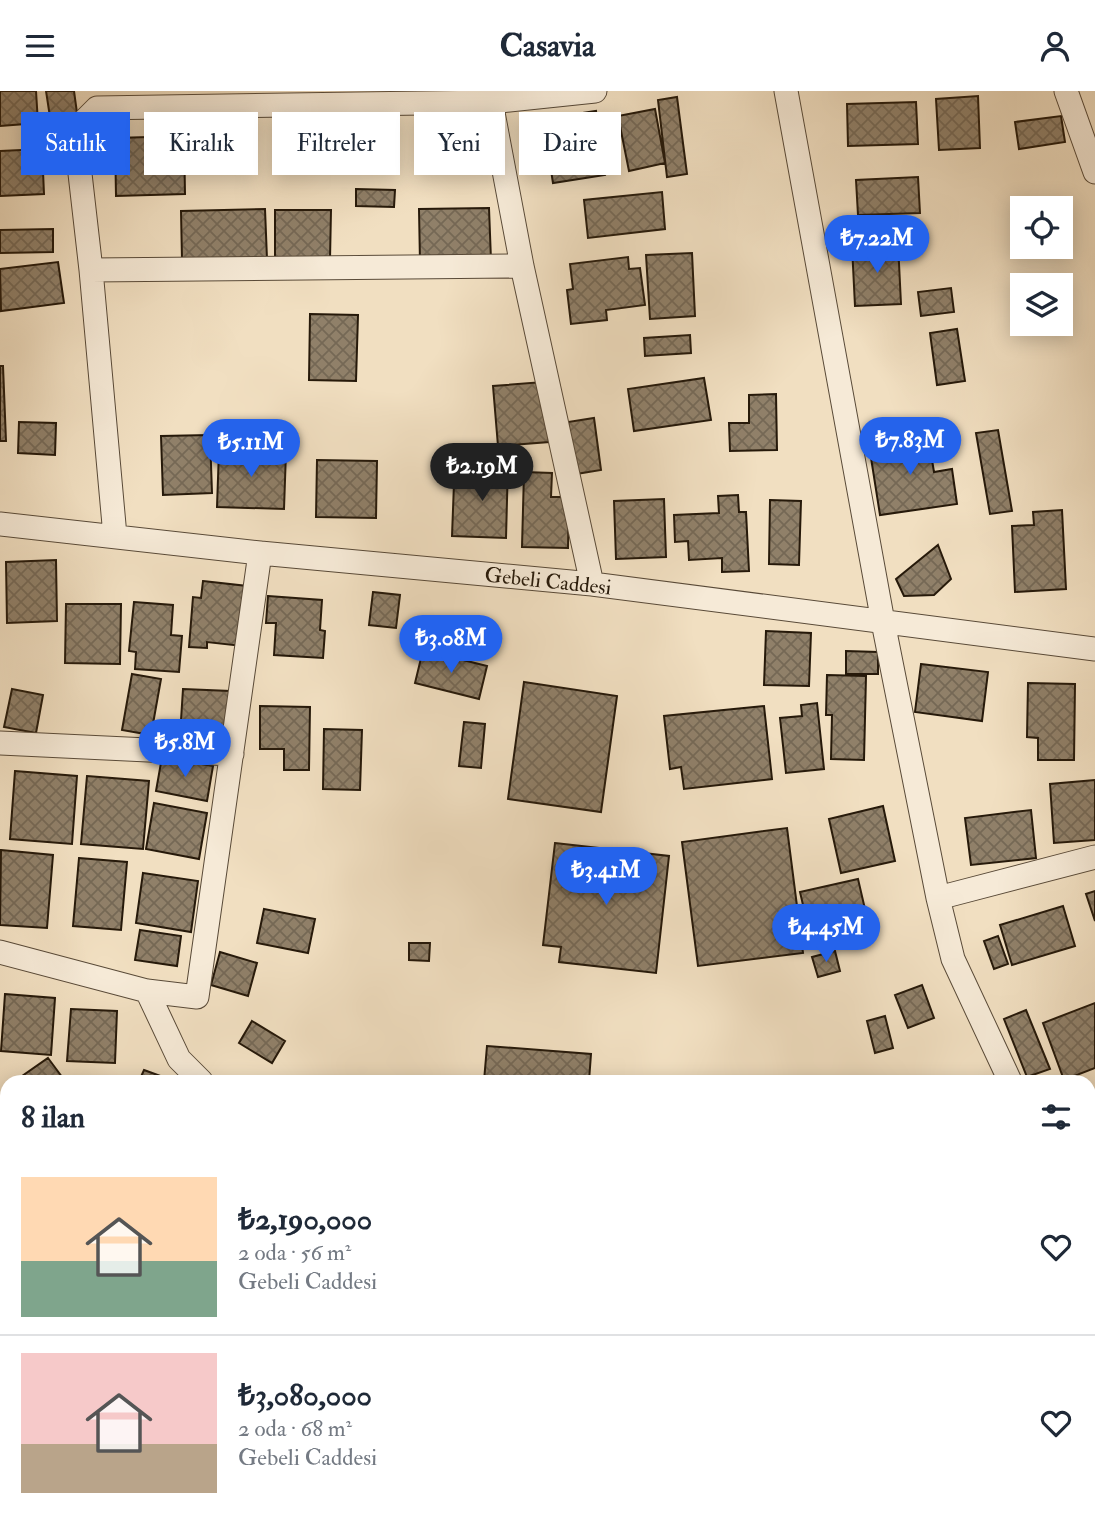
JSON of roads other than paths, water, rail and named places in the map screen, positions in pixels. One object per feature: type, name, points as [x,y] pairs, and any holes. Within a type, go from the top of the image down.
[{"type":"street","points":[[115,537],[91,270],[75,130],[97,108],[595,91]]},
{"type":"street","points":[[786,91],[883,622],[938,898],[953,959],[1007,1075]]},
{"type":"street","points":[[1066,91],[1095,172]]},
{"type":"street","points":[[490,96],[522,265],[592,584]]},
{"type":"street","points":[[91,270],[522,265]]},
{"type":"street","name":"Gebeli Caddesi","points":[[0,524],[260,553],[592,584],[1095,649]]},
{"type":"street","points":[[0,952],[147,991],[197,997],[260,553]]},
{"type":"street","points":[[0,743],[232,754]]},
{"type":"street","points":[[938,898],[1095,857]]},
{"type":"street","points":[[147,991],[179,1059],[195,1075]]}]
